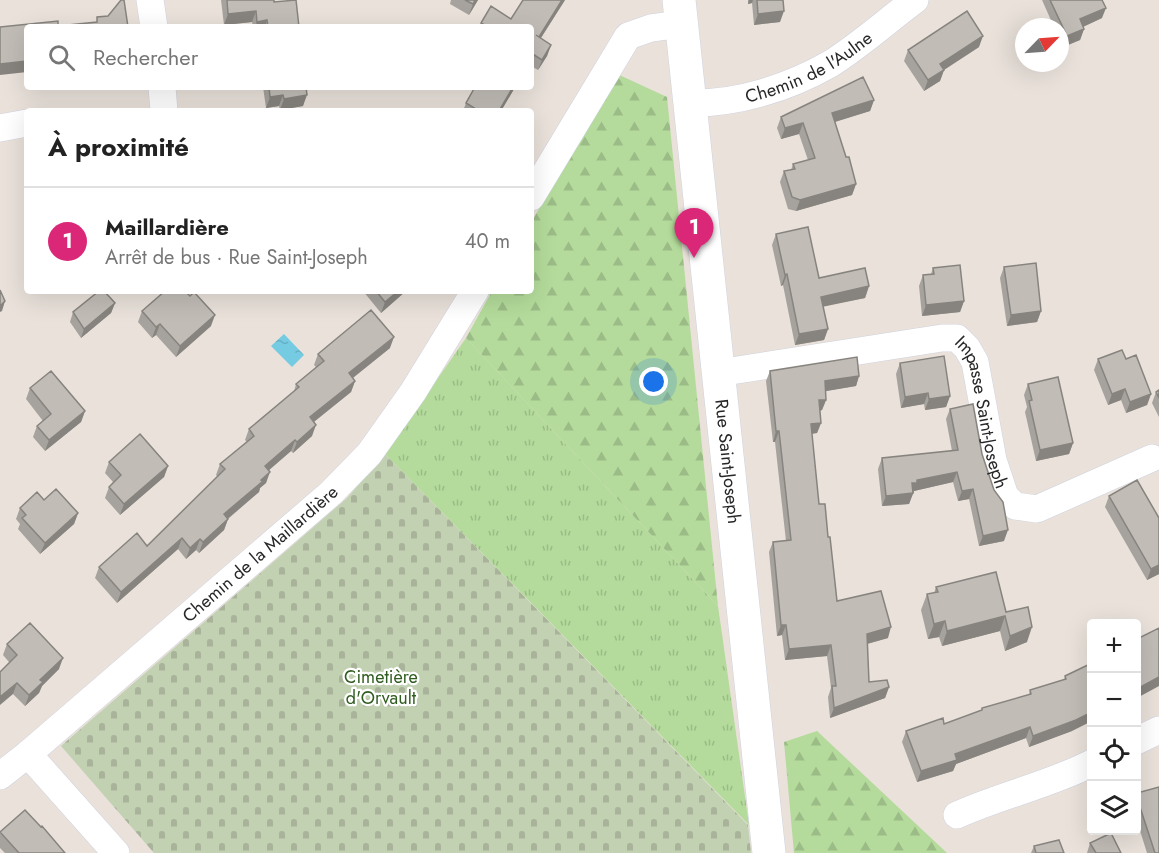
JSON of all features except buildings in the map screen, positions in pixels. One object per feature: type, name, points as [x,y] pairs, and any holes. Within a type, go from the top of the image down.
[{"type":"main road","name":"Rue Saint-Joseph","points":[[680,12],[769,853]]},
{"type":"street","points":[[150,0],[154,24]]},
{"type":"street","name":"Chemin de l'Aulne","points":[[688,103],[741,98],[788,84],[830,63],[915,0]]},
{"type":"street","points":[[534,192],[628,36],[651,28],[680,12]]},
{"type":"street","points":[[162,90],[164,108]]},
{"type":"street","points":[[0,128],[24,124]]},
{"type":"street","name":"Chemin de la Maillardière","points":[[0,776],[331,493],[369,454],[413,392],[473,294]]},
{"type":"street","name":"Impasse Saint-Joseph","points":[[718,373],[942,338],[957,338],[967,348],[975,362],[993,460],[1005,496],[1015,506],[1037,509],[1152,458]]},
{"type":"street","points":[[1141,739],[1159,730]]},
{"type":"street","points":[[28,754],[116,853]]},
{"type":"street","points":[[957,814],[1087,766]]},
{"type":"green space","points":[[615,73],[667,97],[718,606],[466,338],[490,294],[534,294],[534,218]]},
{"type":"green space","points":[[466,338],[718,606],[749,825],[385,454]]},
{"type":"green space","name":"Cimetière d'Orvault","points":[[385,454],[748,825],[751,853],[154,853],[61,746],[347,498]]},
{"type":"green space","points":[[817,731],[947,853],[794,853],[784,742]]},
{"type":"water","points":[[284,334],[304,355],[292,367],[271,346]]},
{"type":"place","name":"Maillardière","points":[[694,258]]}]
